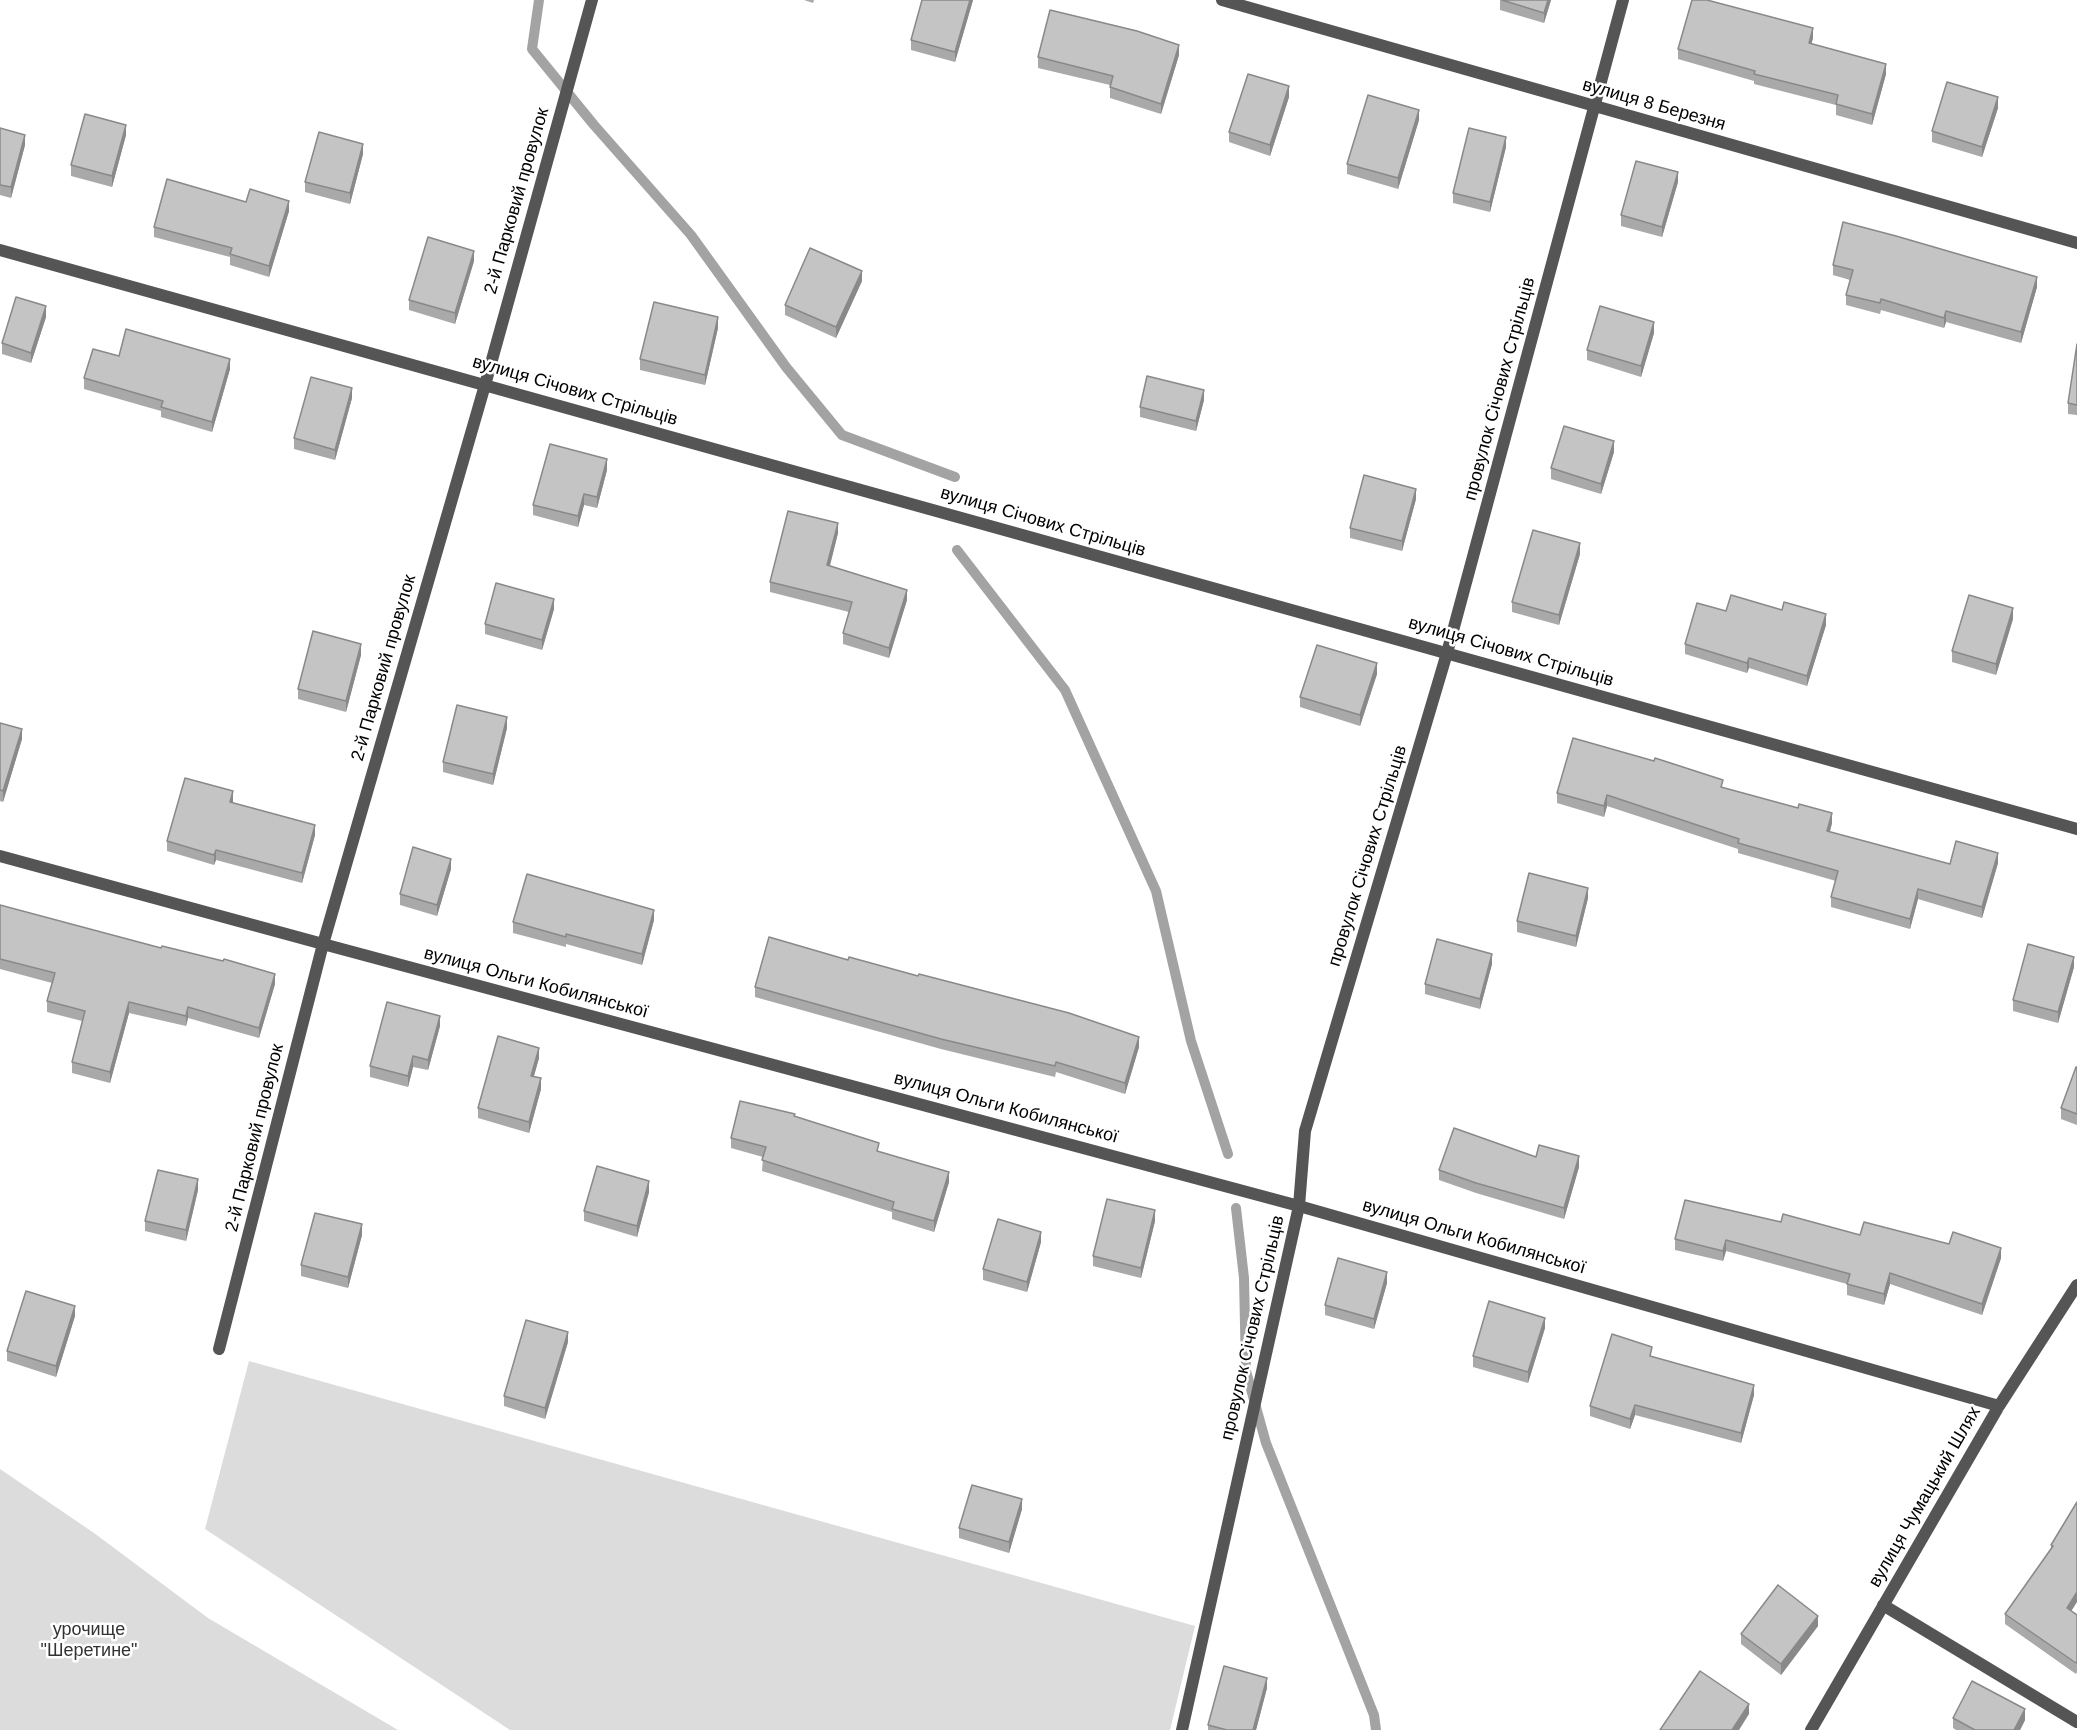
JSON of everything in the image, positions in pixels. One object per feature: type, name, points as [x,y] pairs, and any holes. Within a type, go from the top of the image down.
[{"type":"street","name":"2-й Парковий провулок","points":[[219,1349],[323,944],[485,385],[592,0]]},
{"type":"street","name":"вулиця 8 Березня","points":[[1222,0],[2077,243]]},
{"type":"street","name":"провулок Січових Стрільців","points":[[1182,1730],[1299,1206],[1305,1131],[1447,653],[1623,0]]},
{"type":"street","name":"вулиця Січових Стрільців","points":[[0,250],[2077,829]]},
{"type":"street","name":"вулиця Ольги Кобилянської","points":[[0,856],[1299,1206],[1999,1406]]},
{"type":"street","name":"вулиця Чумацький Шлях","points":[[1811,1730],[1999,1406],[2077,1285]]},
{"type":"street","points":[[1883,1605],[2077,1722]]},
{"type":"green space","points":[[249,1361],[1195,1626],[1170,1730],[510,1730],[205,1529]]},
{"type":"green space","name":"урочище \"Шеретине\"","points":[[0,1469],[94,1533],[208,1618],[398,1730],[0,1730]]},
{"type":"building","points":[[922,0],[970,0],[955,52],[911,40]]},
{"type":"building","points":[[1502,0],[1548,0],[1544,13]]},
{"type":"building","points":[[1692,0],[1707,0],[1813,28],[1809,43],[1886,64],[1872,114],[1836,104],[1838,95],[1754,74],[1755,71],[1678,49]]},
{"type":"building","points":[[1050,10],[1137,31],[1179,45],[1161,104],[1110,87],[1113,76],[1038,57]]},
{"type":"building","points":[[1248,74],[1289,86],[1270,145],[1229,132]]},
{"type":"building","points":[[1947,82],[1998,97],[1982,147],[1932,131]]},
{"type":"building","points":[[1368,95],[1419,110],[1398,178],[1347,164]]},
{"type":"building","points":[[85,114],[126,125],[112,176],[71,165]]},
{"type":"building","points":[[0,128],[25,135],[11,187],[0,185]]},
{"type":"building","points":[[1469,128],[1506,137],[1490,202],[1453,193]]},
{"type":"building","points":[[319,132],[363,144],[350,193],[305,182]]},
{"type":"building","points":[[1636,161],[1678,172],[1662,227],[1621,215]]},
{"type":"building","points":[[167,179],[246,202],[250,189],[289,201],[269,266],[230,254],[232,248],[154,227]]},
{"type":"building","points":[[1843,222],[2037,277],[2021,332],[1946,311],[1944,318],[1881,299],[1880,303],[1846,295],[1853,270],[1833,265]]},
{"type":"building","points":[[428,237],[474,251],[455,313],[409,300]]},
{"type":"building","points":[[810,248],[862,271],[836,327],[785,305]]},
{"type":"building","points":[[16,297],[46,306],[31,353],[2,343]]},
{"type":"building","points":[[654,302],[718,317],[705,375],[640,359]]},
{"type":"building","points":[[1600,306],[1654,322],[1641,366],[1587,350]]},
{"type":"building","points":[[126,329],[230,359],[212,422],[161,407],[163,401],[84,378],[93,349],[119,356]]},
{"type":"building","points":[[2077,344],[2077,405],[2068,403]]},
{"type":"building","points":[[1147,376],[1204,390],[1196,421],[1140,407]]},
{"type":"building","points":[[311,377],[352,388],[335,450],[294,438]]},
{"type":"building","points":[[1564,426],[1614,441],[1601,484],[1551,468]]},
{"type":"building","points":[[550,444],[607,459],[597,497],[584,494],[578,516],[533,505]]},
{"type":"building","points":[[1364,475],[1416,489],[1402,541],[1350,528]]},
{"type":"building","points":[[788,511],[838,523],[827,565],[907,590],[889,648],[843,633],[852,602],[770,582]]},
{"type":"building","points":[[1533,530],[1580,543],[1559,615],[1512,602]]},
{"type":"building","points":[[496,583],[554,599],[542,640],[485,624]]},
{"type":"building","points":[[1731,595],[1782,610],[1784,602],[1826,614],[1807,676],[1749,658],[1747,663],[1685,644],[1697,603],[1726,611]]},
{"type":"building","points":[[1969,595],[2013,608],[1996,664],[1952,651]]},
{"type":"building","points":[[313,631],[361,644],[346,701],[298,689]]},
{"type":"building","points":[[1317,645],[1377,663],[1360,715],[1300,697]]},
{"type":"building","points":[[457,705],[507,717],[493,774],[443,762]]},
{"type":"building","points":[[0,723],[22,729],[3,791],[0,790]]},
{"type":"building","points":[[1573,738],[1654,761],[1655,758],[1723,780],[1721,787],[1798,808],[1799,804],[1832,813],[1827,831],[1950,864],[1956,841],[1998,853],[1982,907],[1918,889],[1910,919],[1831,897],[1838,871],[1738,843],[1739,839],[1607,795],[1604,806],[1557,793]]},
{"type":"building","points":[[185,778],[233,791],[230,802],[315,825],[302,873],[216,850],[214,855],[167,841]]},
{"type":"building","points":[[413,847],[451,859],[437,905],[400,894]]},
{"type":"building","points":[[1529,873],[1588,888],[1576,936],[1517,921]]},
{"type":"building","points":[[527,874],[654,910],[642,954],[513,922]]},
{"type":"building","points":[[0,905],[161,948],[162,946],[223,961],[224,959],[275,974],[259,1028],[188,1007],[186,1016],[129,1002],[110,1072],[72,1062],[85,1011],[47,1001],[55,973],[0,959]]},
{"type":"building","points":[[769,937],[848,960],[849,957],[1069,1013],[1139,1037],[1125,1083],[1056,1062],[1055,1066],[941,1039],[755,987]]},
{"type":"building","points":[[1437,939],[1492,954],[1480,999],[1425,984]]},
{"type":"building","points":[[2028,944],[2074,957],[2058,1012],[2013,1000]]},
{"type":"building","points":[[387,1002],[440,1016],[428,1060],[413,1056],[408,1076],[370,1066]]},
{"type":"building","points":[[498,1036],[539,1048],[531,1076],[541,1078],[529,1122],[478,1108]]},
{"type":"building","points":[[2077,1067],[2077,1114],[2061,1108]]},
{"type":"building","points":[[740,1101],[795,1114],[794,1116],[879,1143],[877,1151],[949,1172],[934,1221],[892,1209],[894,1202],[762,1160],[766,1147],[731,1138]]},
{"type":"building","points":[[1454,1128],[1536,1157],[1539,1145],[1579,1156],[1564,1208],[1439,1170]]},
{"type":"building","points":[[597,1166],[649,1181],[637,1226],[584,1211]]},
{"type":"building","points":[[158,1170],[198,1179],[186,1230],[145,1221]]},
{"type":"building","points":[[1107,1199],[1155,1210],[1141,1268],[1093,1256]]},
{"type":"building","points":[[1685,1200],[1781,1222],[1783,1214],[1860,1235],[1864,1222],[1949,1244],[1953,1232],[2001,1248],[1982,1304],[1890,1273],[1884,1294],[1847,1284],[1850,1274],[1726,1240],[1723,1251],[1675,1239]]},
{"type":"building","points":[[315,1213],[362,1224],[348,1277],[301,1265]]},
{"type":"building","points":[[998,1219],[1041,1232],[1027,1282],[983,1269]]},
{"type":"building","points":[[1338,1258],[1387,1272],[1374,1319],[1325,1305]]},
{"type":"building","points":[[26,1291],[75,1306],[56,1366],[7,1351]]},
{"type":"building","points":[[1489,1301],[1545,1318],[1528,1372],[1473,1356]]},
{"type":"building","points":[[526,1320],[568,1332],[545,1408],[504,1396]]},
{"type":"building","points":[[1612,1334],[1652,1347],[1650,1356],[1754,1385],[1741,1433],[1635,1405],[1630,1419],[1590,1406]]},
{"type":"building","points":[[972,1485],[1022,1499],[1009,1542],[959,1528]]},
{"type":"building","points":[[2077,1502],[2077,1592],[2067,1608],[2077,1615],[2076,1663],[2005,1614],[2053,1546],[2051,1545]]},
{"type":"building","points":[[1778,1585],[1818,1616],[1781,1664],[1741,1634]]},
{"type":"building","points":[[1224,1666],[1267,1678],[1253,1730],[1227,1730],[1208,1725]]},
{"type":"building","points":[[1700,1671],[1749,1704],[1732,1730],[1660,1730]]},
{"type":"building","points":[[1972,1681],[2025,1709],[2014,1730],[1975,1730],[1953,1718]]},
{"type":"waterway","points":[[539,0],[532,49],[594,125],[691,235],[786,367],[842,435],[955,477]]},
{"type":"waterway","points":[[957,550],[1065,690],[1156,891],[1191,1041],[1228,1154]]},
{"type":"waterway","points":[[1236,1208],[1244,1278],[1246,1371],[1266,1443],[1374,1715],[1376,1730]]}]
